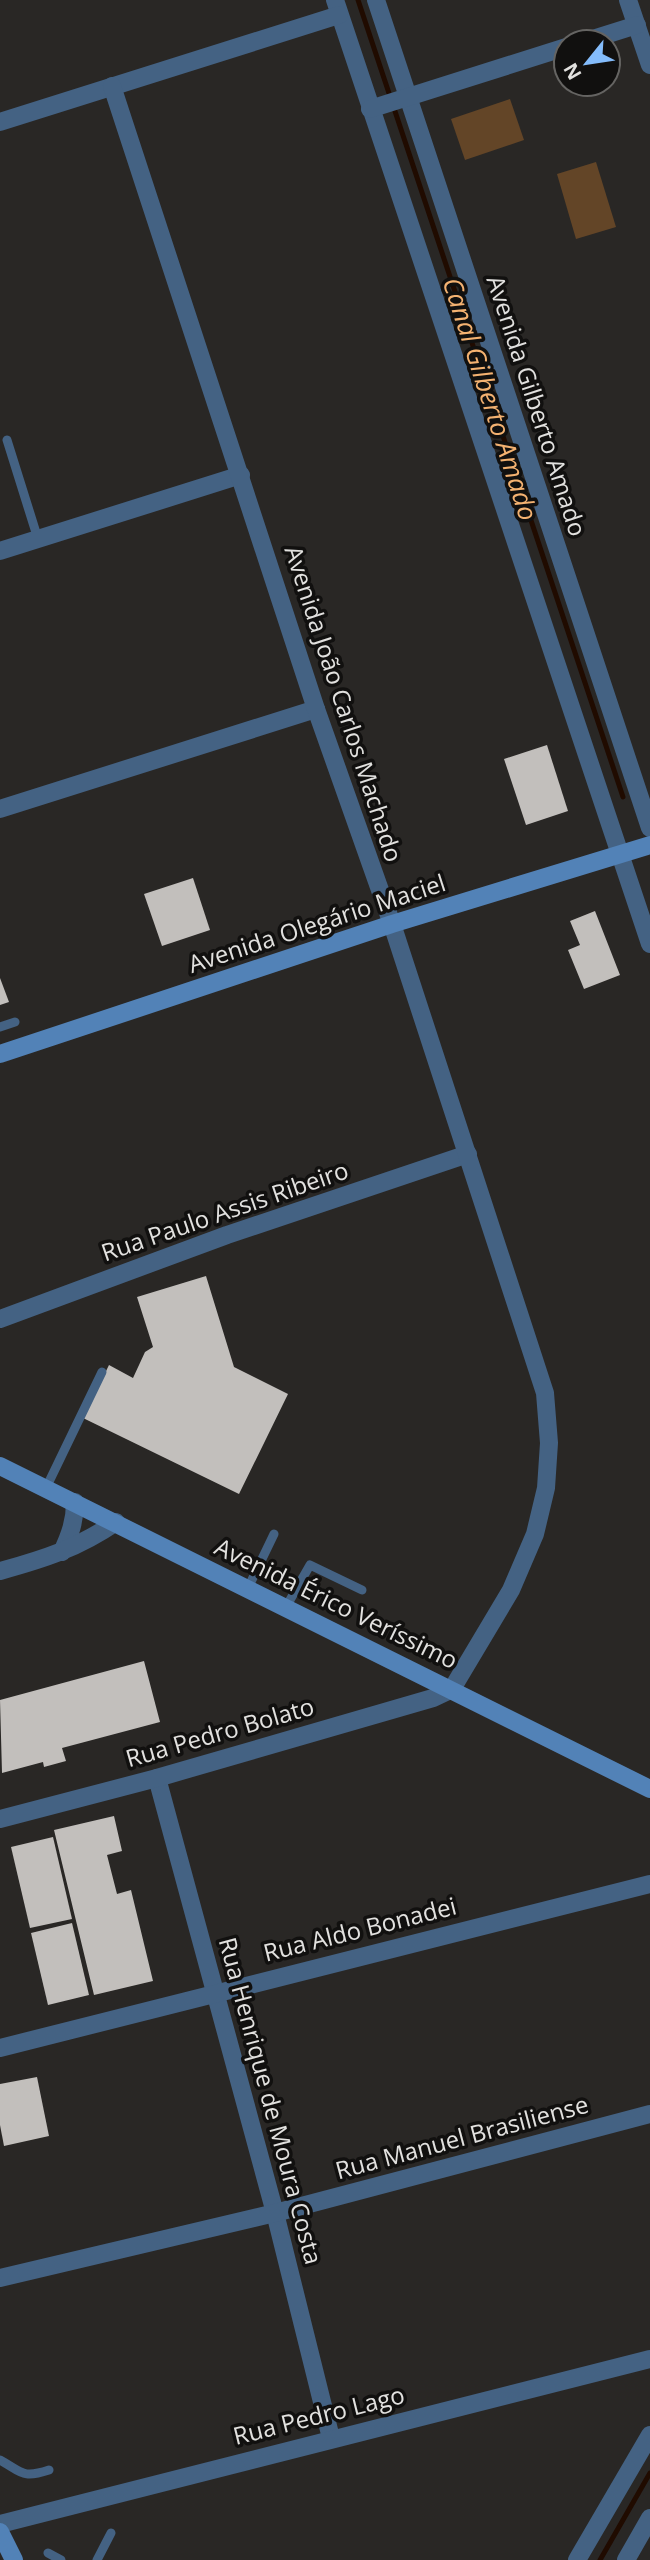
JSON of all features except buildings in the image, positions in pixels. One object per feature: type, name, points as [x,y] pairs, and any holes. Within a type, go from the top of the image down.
[{"type":"main road","name":"Avenida Olegário Maciel","points":[[0,1054],[392,924],[650,845]]},
{"type":"main road","name":"Avenida Érico Veríssimo","points":[[0,1466],[650,1789]]},
{"type":"main road","points":[[0,2532],[14,2560]]},
{"type":"street","name":"Avenida Gilberto Amado","points":[[376,0],[389,103],[620,855],[650,944]]},
{"type":"street","points":[[628,0],[650,65]]},
{"type":"street","name":"Avenida Gilberto Amado","points":[[337,7],[389,103],[650,828]]},
{"type":"street","points":[[0,122],[112,86],[337,7]]},
{"type":"street","points":[[622,29],[636,25]]},
{"type":"street","points":[[389,103],[552,51]]},
{"type":"street","name":"Avenida João Carlos Machado","points":[[112,86],[316,709],[392,924],[545,1393],[549,1443],[546,1488],[535,1534],[511,1590],[452,1689]]},
{"type":"street","points":[[0,551],[241,475]]},
{"type":"street","points":[[0,808],[316,709]]},
{"type":"street","name":"Rua Paulo Assis Ribeiro","points":[[0,1319],[227,1235],[468,1154]]},
{"type":"street","points":[[62,1552],[73,1526],[75,1502]]},
{"type":"street","points":[[0,1571],[62,1552],[94,1537],[116,1522]]},
{"type":"street","name":"Rua Pedro Bolato","points":[[0,1819],[157,1778],[433,1698],[452,1689]]},
{"type":"street","name":"Rua Henrique de Moura Costa","points":[[157,1778],[275,2213],[331,2438]]},
{"type":"street","name":"Rua Aldo Bonadei","points":[[0,2048],[216,1991],[650,1884]]},
{"type":"street","name":"Rua Manuel Brasiliense","points":[[0,2278],[275,2213],[650,2114]]},
{"type":"street","name":"Rua Pedro Lago","points":[[0,2524],[650,2359]]},
{"type":"street","points":[[578,2560],[650,2435]]},
{"type":"street","points":[[626,2560],[643,2545],[650,2518]]},
{"type":"lane","points":[[7,440],[38,539]]},
{"type":"lane","points":[[0,1027],[15,1022]]},
{"type":"lane","points":[[46,1489],[102,1372]]},
{"type":"lane","points":[[248,1588],[274,1534]]},
{"type":"lane","points":[[286,1607],[310,1565],[362,1590]]},
{"type":"lane","points":[[0,2460],[15,2471],[25,2474],[50,2470]]},
{"type":"lane","points":[[97,2560],[111,2533]]},
{"type":"lane","points":[[48,2553],[61,2560]]},
{"type":"shaded area","points":[[510,99],[524,140],[465,160],[451,119]]},
{"type":"shaded area","points":[[596,162],[616,227],[576,239],[557,174]]},
{"type":"waterway","name":"Canal Gilberto Amado","points":[[358,0],[623,797]]},
{"type":"waterway","points":[[600,2560],[650,2473]]}]
